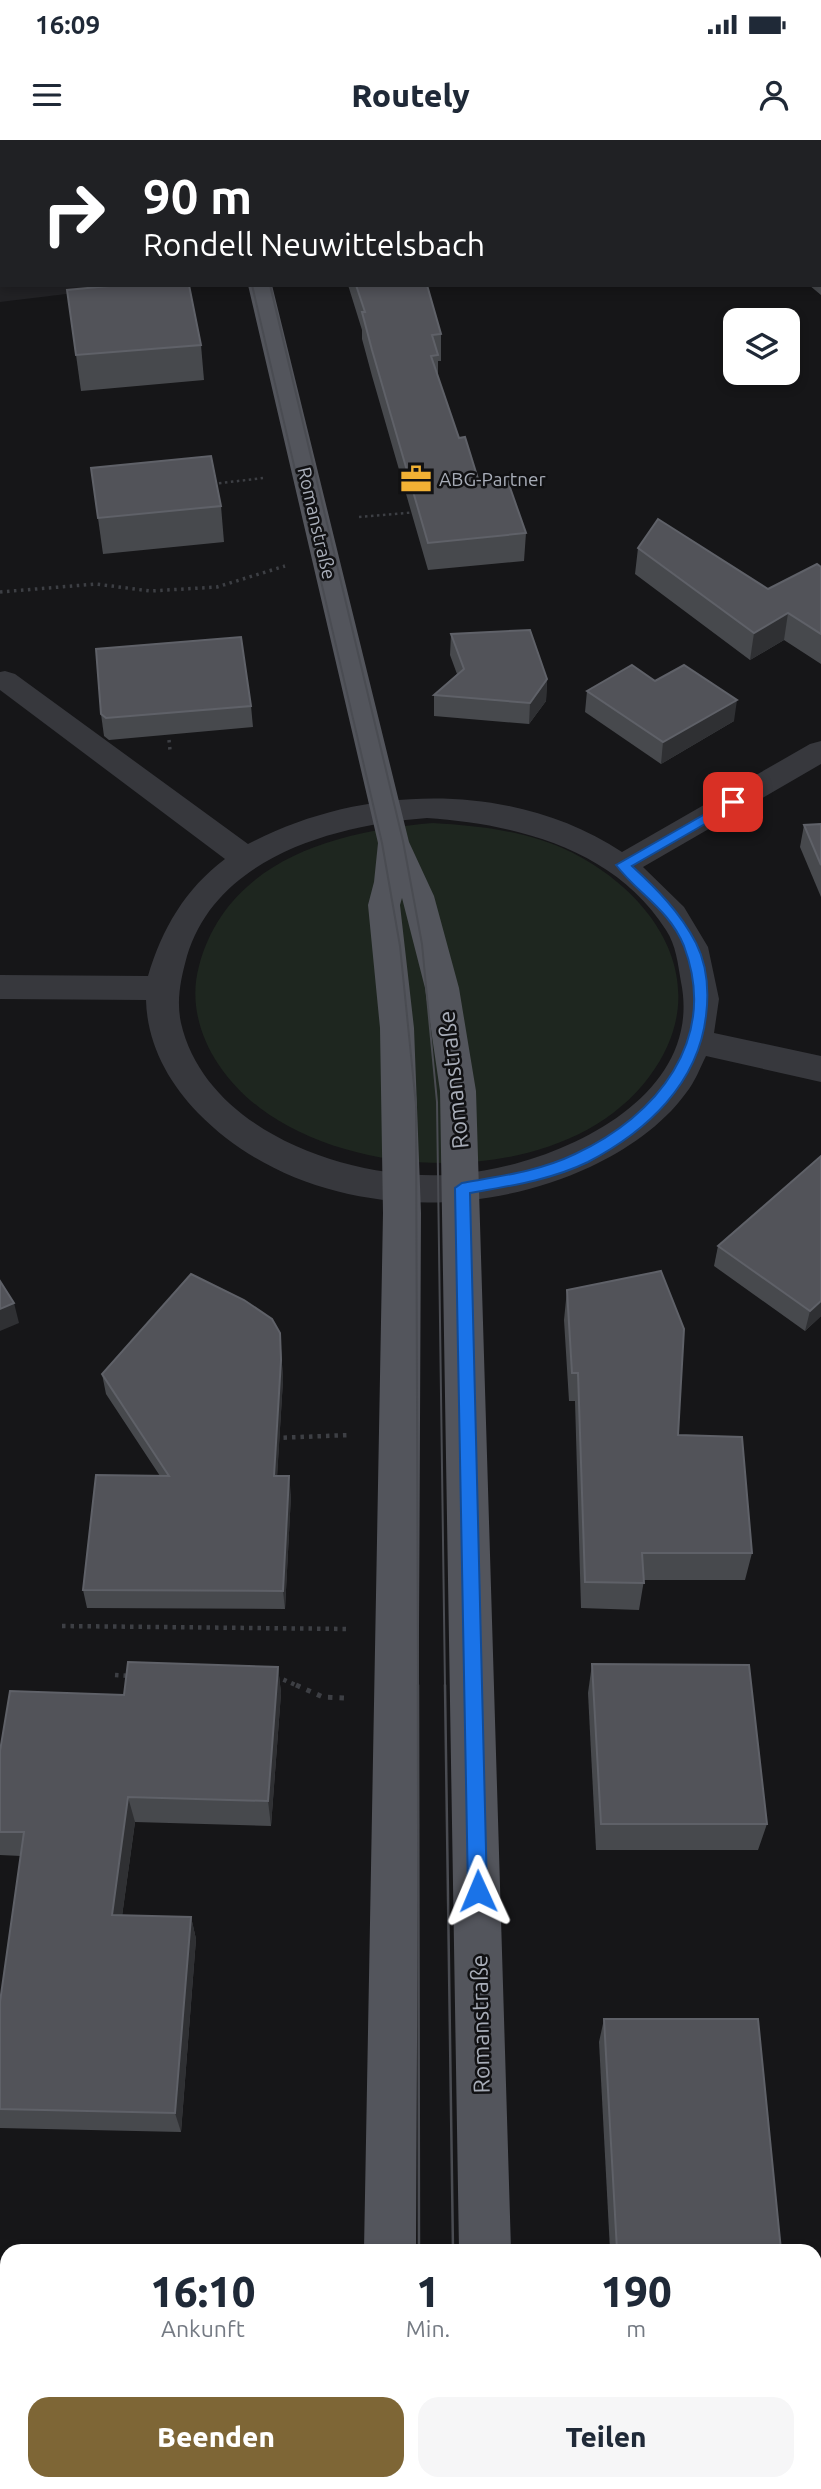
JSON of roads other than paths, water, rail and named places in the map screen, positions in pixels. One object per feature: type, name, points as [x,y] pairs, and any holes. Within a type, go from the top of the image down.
[{"type":"main road","name":"Romanstraße","points":[[260,287],[389,827],[418,896],[443,988],[458,1091],[485,2244]]},
{"type":"main road","name":"Romanstraße","points":[[389,827],[390,882],[384,905],[397,1028],[401,1188],[390,2244]]},
{"type":"street","points":[[5,680],[248,860]]},
{"type":"street","points":[[623,865],[821,751]]},
{"type":"street","points":[[463,810],[498,814],[565,834],[623,865],[663,902],[690,945],[702,992],[696,1041],[680,1075],[655,1107],[622,1135],[580,1159],[533,1176],[462,1188],[401,1188],[360,1182],[309,1168],[264,1148],[226,1122],[197,1091],[176,1058],[164,1023],[162,988],[169,955],[184,923],[205,895],[233,869],[266,848],[304,831],[345,818],[389,827],[463,810]]},
{"type":"street","points":[[0,987],[162,988]]},
{"type":"street","points":[[696,1041],[821,1069]]},
{"type":"tram line","points":[[252,287],[382,843],[400,946],[416,1105],[418,1687]]},
{"type":"tram line","points":[[270,287],[403,841],[422,944],[437,1102],[445,1687]]},
{"type":"tram line","points":[[418,1685],[419,2244]]},
{"type":"tram line","points":[[445,1685],[453,2244]]},
{"type":"place","name":"ABG-Partner","points":[[416,479]]}]
